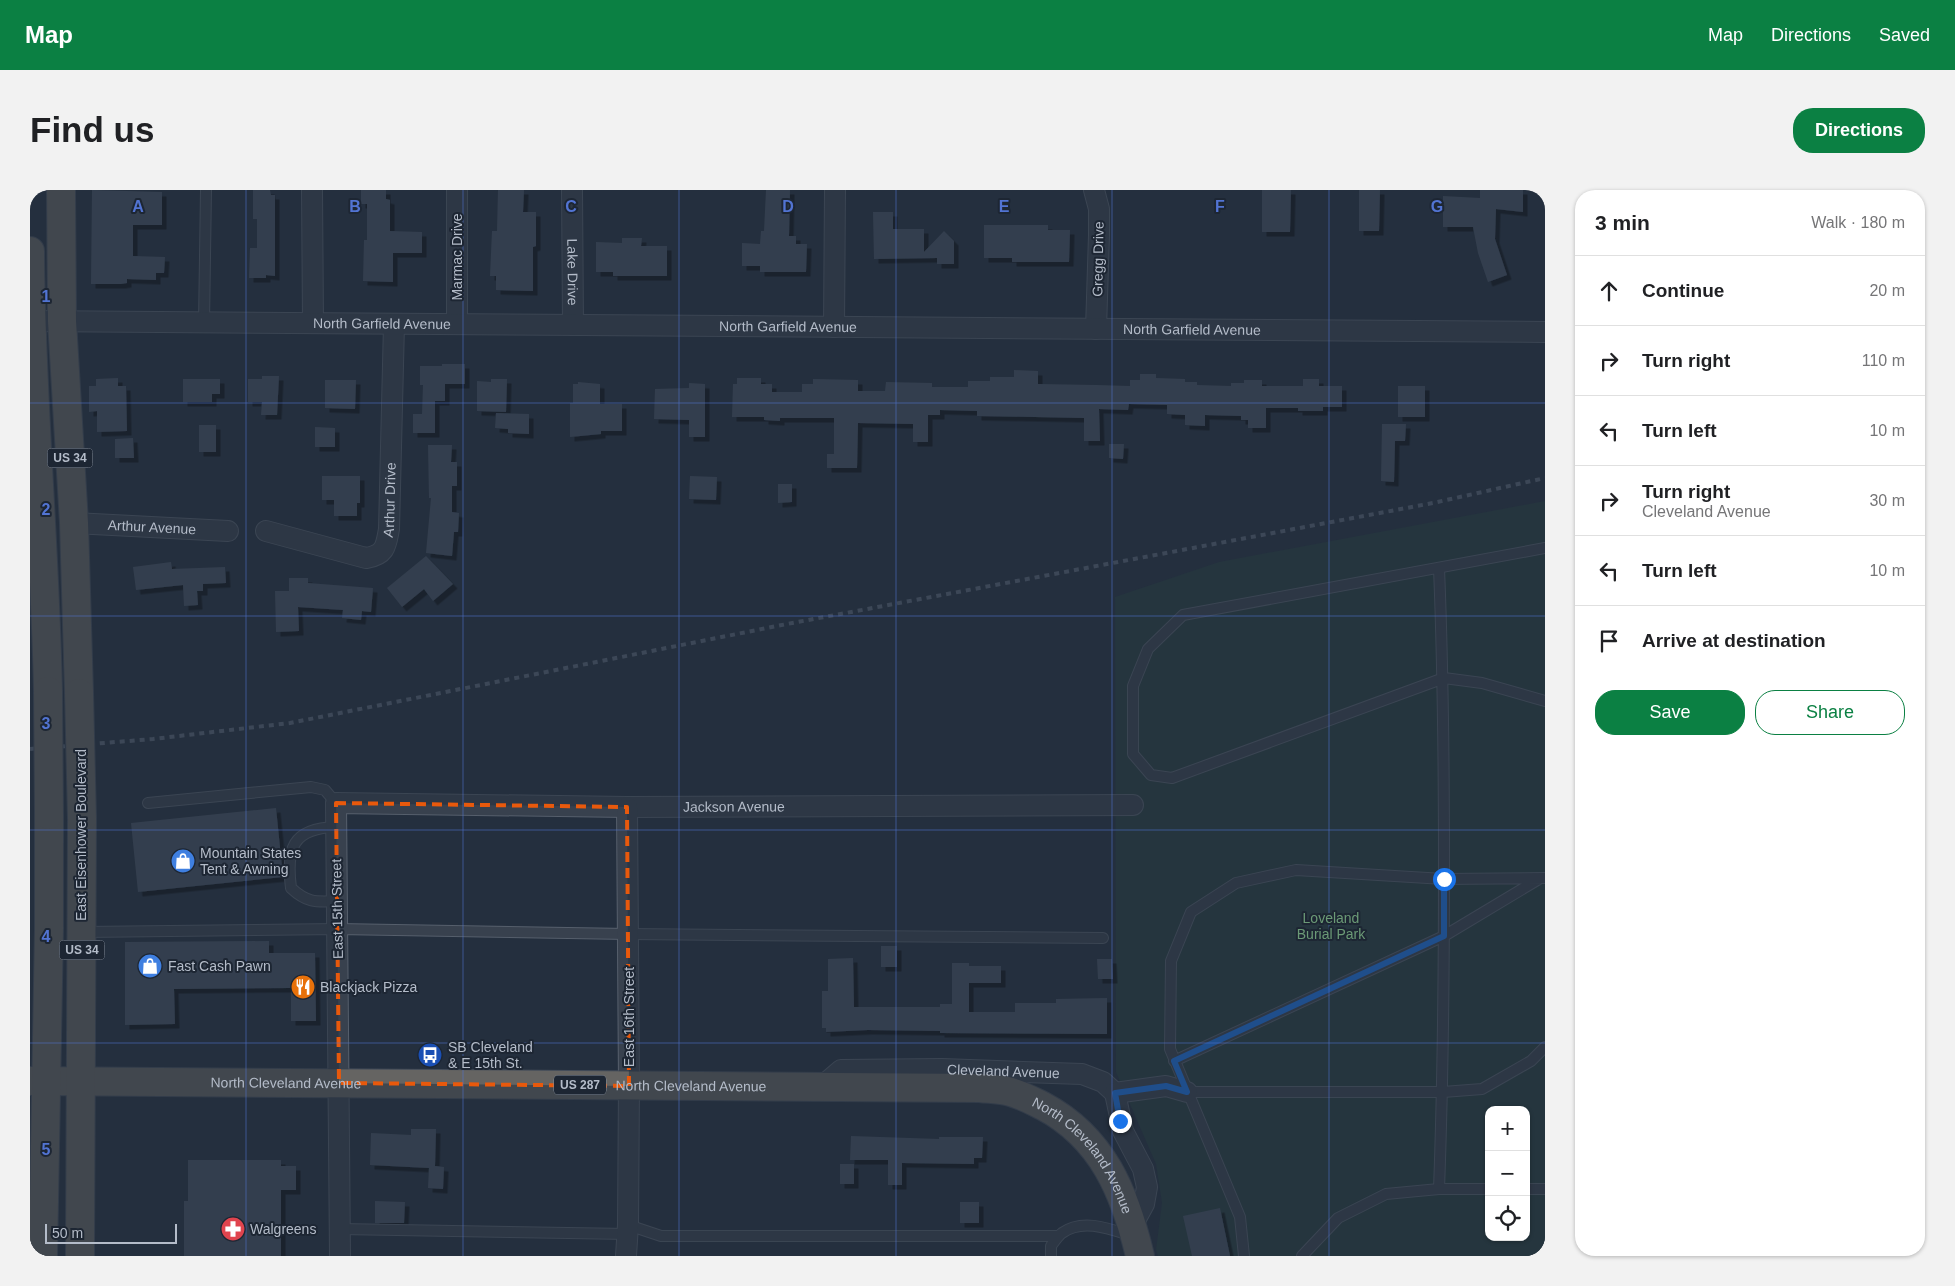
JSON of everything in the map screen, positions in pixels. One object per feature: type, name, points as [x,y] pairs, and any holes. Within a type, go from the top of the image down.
[{"type":"highway","name":"US 34","points":[[61,190],[62,321],[74,523]]},
{"type":"highway","name":"US 34","points":[[30,251],[30,321],[38,596],[48,691],[48,815],[38,1081],[37,1227],[43,1256]]},
{"type":"highway","name":"East Eisenhower Boulevard","points":[[74,523],[82,819],[80,1256]]},
{"type":"highway","name":"North Cleveland Avenue","points":[[38,1081],[980,1088],[1008,1091],[1057,1114],[1094,1148],[1114,1177],[1136,1240]]},
{"type":"street","points":[[312,190],[312,323]]},
{"type":"street","name":"Marmac Drive","points":[[457,190],[457,324]]},
{"type":"street","name":"Lake Drive","points":[[572,190],[573,325]]},
{"type":"street","points":[[834,327],[835,190]]},
{"type":"street","name":"Gregg Drive","points":[[1094,190],[1098,209],[1099,235],[1096,329]]},
{"type":"street","name":"North Garfield Avenue","points":[[30,321],[1545,332]]},
{"type":"street","name":"Arthur Drive","points":[[266,531],[366,558],[375,557],[386,546],[389,529],[394,324]]},
{"type":"street","name":"Arthur Avenue","points":[[74,523],[228,531]]},
{"type":"street","name":"Jackson Avenue","points":[[336,803],[627,807],[1133,805]]},
{"type":"street","name":"East 15th Street","points":[[336,803],[340,1256]]},
{"type":"street","name":"East 16th Street","points":[[626,1256],[628,1230],[629,1086],[627,807]]},
{"type":"street","name":"Cleveland Avenue","points":[[820,1088],[841,1070],[942,1069],[1082,1074],[1103,1082],[1115,1093]]},
{"type":"street","points":[[1136,1240],[1147,1187],[1144,1169],[1123,1131],[1115,1093],[1166,1086],[1187,1092]]},
{"type":"lane","points":[[204,323],[206,190]]},
{"type":"lane","points":[[1545,548],[1183,615],[1148,649],[1133,686],[1133,754],[1151,775],[1172,778],[1444,678],[1482,682],[1545,701]]},
{"type":"lane","points":[[1439,568],[1444,678],[1444,936],[1439,1189]]},
{"type":"lane","points":[[148,803],[311,787],[326,790],[336,803]]},
{"type":"lane","points":[[336,827],[309,831],[297,839],[290,855],[289,872],[291,888],[300,897],[315,902],[337,901]]},
{"type":"lane","points":[[1244,1256],[1240,1216],[1170,1049],[1171,961],[1191,912],[1236,882],[1296,870],[1444,879],[1542,878]]},
{"type":"lane","points":[[1174,1061],[1444,936],[1542,878]]},
{"type":"lane","points":[[82,932],[338,929],[628,934],[1103,938]]},
{"type":"lane","points":[[1187,1092],[1442,1092],[1482,1089],[1531,1061],[1545,1047]]},
{"type":"lane","points":[[1302,1256],[1338,1218],[1386,1194],[1439,1189],[1485,1189]]},
{"type":"lane","points":[[1530,1189],[1545,1189]]},
{"type":"lane","points":[[1051,1256],[1051,1246],[1062,1233],[1082,1225],[1107,1227],[1136,1240]]},
{"type":"lane","points":[[340,1229],[628,1230],[661,1236],[1059,1236]]},
{"type":"highlighted area","points":[[336,803],[627,807],[629,1086],[339,1083]]},
{"type":"green space","name":"Loveland Burial Park","points":[[1545,501],[1545,1256],[1158,1256],[1156,1250],[1162,1203],[1156,1164],[1116,1072],[1115,597],[1219,562]]},
{"type":"building","points":[[92,190],[162,192],[162,225],[133,225],[133,256],[165,257],[164,273],[156,273],[156,280],[127,279],[127,283],[121,284],[91,284]]},
{"type":"building","points":[[253,190],[270,190],[271,195],[275,195],[275,276],[266,275],[266,278],[249,278],[250,248],[257,248],[257,219],[253,219]]},
{"type":"building","points":[[361,190],[386,190],[386,199],[390,200],[390,231],[422,232],[422,253],[393,253],[393,282],[363,281],[364,240],[367,240],[367,204],[361,204]]},
{"type":"building","points":[[498,190],[524,190],[523,212],[536,212],[536,246],[533,247],[533,291],[496,290],[496,276],[490,276],[492,231],[497,231]]},
{"type":"building","points":[[766,190],[790,190],[789,236],[796,236],[796,244],[807,244],[806,272],[760,272],[760,266],[742,266],[742,243],[760,244],[761,231],[764,231]]},
{"type":"building","points":[[1262,190],[1291,190],[1290,232],[1262,232]]},
{"type":"building","points":[[1359,190],[1380,190],[1379,231],[1359,231]]},
{"type":"building","points":[[1480,190],[1523,190],[1523,212],[1496,209],[1495,239],[1507,275],[1488,282],[1478,253],[1473,227],[1443,227],[1443,196],[1480,198]]},
{"type":"building","points":[[873,212],[893,212],[893,229],[924,229],[924,252],[944,231],[954,241],[954,264],[937,264],[937,258],[874,259]]},
{"type":"building","points":[[984,225],[1048,225],[1048,230],[1070,230],[1069,262],[1012,262],[1012,258],[984,258]]},
{"type":"building","points":[[622,238],[642,238],[641,246],[667,246],[667,276],[613,276],[613,272],[596,272],[596,242],[622,243]]},
{"type":"building","points":[[442,364],[465,364],[465,384],[445,384],[445,401],[435,401],[435,433],[413,433],[413,414],[422,414],[423,385],[420,385],[420,366],[442,366]]},
{"type":"building","points":[[1014,370],[1038,371],[1038,384],[1130,386],[1130,380],[1140,380],[1140,374],[1156,374],[1156,378],[1185,379],[1185,382],[1197,382],[1197,385],[1231,386],[1231,383],[1244,383],[1244,380],[1262,380],[1262,386],[1303,386],[1303,379],[1319,379],[1319,386],[1342,386],[1342,407],[1323,407],[1323,411],[1298,411],[1298,408],[1266,408],[1266,428],[1248,428],[1248,420],[1241,420],[1241,416],[1205,415],[1205,426],[1185,425],[1185,415],[1167,414],[1167,405],[1129,404],[1128,410],[1099,409],[1100,441],[1084,441],[1084,418],[977,416],[977,411],[940,410],[940,415],[928,415],[928,442],[913,442],[913,424],[858,423],[857,468],[827,468],[827,454],[834,454],[834,418],[780,418],[780,421],[764,420],[764,417],[732,417],[733,384],[737,384],[737,378],[761,378],[761,384],[772,384],[772,392],[802,392],[802,384],[813,384],[813,379],[858,380],[858,391],[885,391],[886,382],[932,383],[932,387],[968,387],[968,381],[990,381],[990,377],[1014,377]]},
{"type":"building","points":[[262,376],[279,376],[277,415],[261,415],[262,402],[248,402],[248,379],[262,379]]},
{"type":"building","points":[[118,378],[118,386],[126,386],[127,431],[97,432],[97,411],[89,412],[89,386],[96,386],[96,379]]},
{"type":"building","points":[[183,379],[220,379],[220,394],[212,394],[212,402],[183,402]]},
{"type":"building","points":[[491,379],[507,379],[506,412],[477,411],[477,381],[491,382]]},
{"type":"building","points":[[325,380],[356,380],[355,409],[325,408]]},
{"type":"building","points":[[578,382],[600,384],[600,404],[622,404],[622,431],[601,431],[601,434],[570,437],[570,403],[573,403],[573,384],[578,384]]},
{"type":"building","points":[[689,383],[705,384],[705,437],[689,437],[689,420],[654,419],[655,389],[689,388]]},
{"type":"building","points":[[1398,386],[1425,386],[1425,417],[1398,417]]},
{"type":"building","points":[[496,413],[529,414],[529,434],[508,433],[508,429],[495,428]]},
{"type":"building","points":[[1382,424],[1406,424],[1405,441],[1395,441],[1394,482],[1381,481]]},
{"type":"building","points":[[199,425],[216,425],[216,452],[199,452]]},
{"type":"building","points":[[315,427],[335,428],[335,447],[315,447]]},
{"type":"building","points":[[133,438],[134,458],[115,458],[115,439]]},
{"type":"building","points":[[1109,444],[1124,444],[1123,459],[1109,458]]},
{"type":"building","points":[[428,445],[452,445],[451,462],[457,462],[457,486],[452,486],[452,512],[459,513],[458,532],[454,532],[452,556],[426,553],[431,498],[429,498]]},
{"type":"building","points":[[322,476],[360,476],[360,503],[357,503],[357,516],[334,516],[334,500],[322,500]]},
{"type":"building","points":[[690,476],[717,477],[716,500],[689,499]]},
{"type":"building","points":[[778,484],[792,484],[792,502],[778,503]]},
{"type":"building","points":[[426,556],[453,584],[433,601],[424,589],[402,607],[387,588]]},
{"type":"building","points":[[171,562],[172,569],[225,567],[226,583],[203,584],[203,591],[197,591],[198,605],[184,606],[183,585],[136,590],[133,567]]},
{"type":"building","points":[[289,578],[308,578],[308,583],[373,588],[371,612],[362,611],[361,620],[342,618],[343,610],[298,607],[299,631],[276,632],[275,591],[289,591]]},
{"type":"building","points":[[276,808],[283,877],[138,892],[131,823]]},
{"type":"building","points":[[269,941],[269,953],[315,953],[316,1021],[291,1021],[291,988],[174,989],[175,1024],[125,1025],[125,942]]},
{"type":"building","points":[[881,946],[897,946],[897,967],[881,967]]},
{"type":"building","points":[[853,958],[854,1007],[940,1007],[940,1004],[952,1004],[952,963],[969,963],[969,966],[1001,966],[1001,983],[969,983],[969,1012],[1015,1012],[1015,1003],[1056,1003],[1056,999],[1107,998],[1107,1034],[940,1033],[940,1031],[868,1030],[826,1032],[826,1028],[822,1028],[822,991],[828,991],[828,959]]},
{"type":"building","points":[[1097,959],[1112,959],[1113,979],[1098,979]]},
{"type":"building","points":[[411,1129],[436,1129],[435,1166],[444,1167],[443,1189],[428,1188],[429,1168],[370,1165],[371,1133],[411,1135]]},
{"type":"building","points":[[851,1136],[939,1139],[939,1137],[983,1137],[982,1158],[974,1158],[974,1164],[902,1163],[902,1185],[888,1185],[888,1160],[850,1160]]},
{"type":"building","name":"Walgreens","points":[[188,1160],[281,1160],[281,1166],[296,1166],[296,1190],[281,1190],[281,1256],[184,1256],[184,1201],[188,1201]]},
{"type":"building","points":[[840,1164],[854,1164],[854,1184],[840,1184]]},
{"type":"building","points":[[375,1201],[405,1202],[404,1223],[375,1223]]},
{"type":"building","points":[[960,1202],[979,1202],[979,1223],[960,1223]]},
{"type":"building","points":[[1220,1208],[1230,1256],[1192,1256],[1183,1216]]},
{"type":"railway","points":[[30,749],[153,739],[290,723],[787,624],[1433,503],[1545,478]]},
{"type":"place","name":"Mountain States Tent & Awning","points":[[183,861]]},
{"type":"place","name":"Fast Cash Pawn","points":[[150,966]]},
{"type":"place","name":"Blackjack Pizza","points":[[303,987]]},
{"type":"place","name":"SB Cleveland & E 15th St.","points":[[430,1055]]},
{"type":"place","name":"Walgreens","points":[[233,1229]]},
{"type":"route","points":[[1120,1121],[1115,1093],[1166,1086],[1187,1092],[1174,1061],[1444,936],[1444,879]]}]
